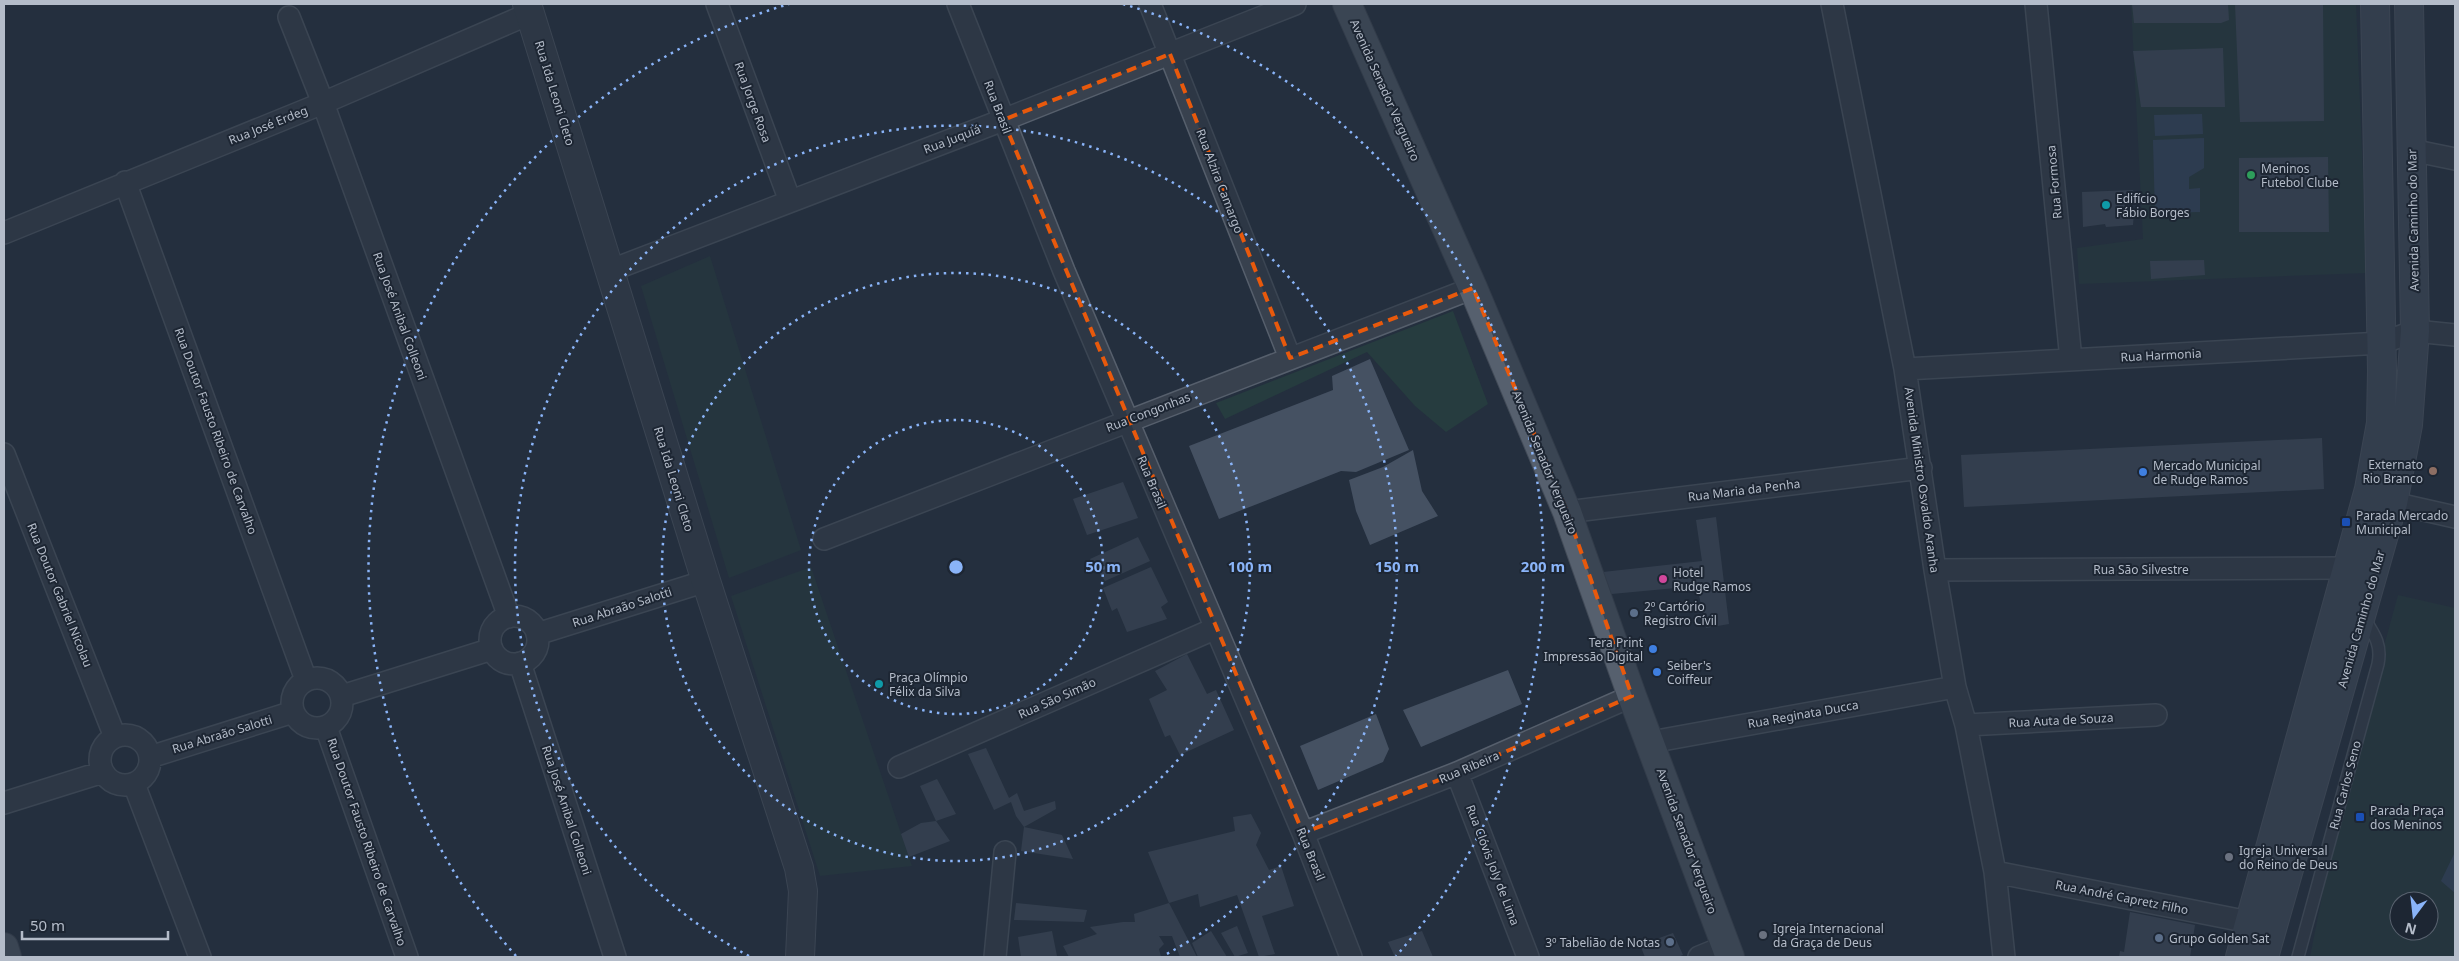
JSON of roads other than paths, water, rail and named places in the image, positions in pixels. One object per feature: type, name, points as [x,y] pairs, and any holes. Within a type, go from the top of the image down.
[{"type":"main road","name":"Avenida Senador Vergueiro","points":[[1347,4],[1473,288],[1567,512],[1632,696],[1651,742],[1728,952]]},
{"type":"main road","points":[[2240,957],[2369,489],[2381,423],[2382,343],[2375,4]]},
{"type":"main road","name":"Avenida Caminho do Mar","points":[[2264,957],[2393,503],[2408,425],[2415,331],[2410,4]]},
{"type":"main road","points":[[4,947],[7,957]]},
{"type":"main road","points":[[1728,952],[1753,957]]},
{"type":"street","name":"Rua Jorge Rosa","points":[[717,4],[790,201]]},
{"type":"street","name":"Rua Brasil","points":[[958,4],[1003,120],[1126,420],[1303,833],[1350,957]]},
{"type":"street","name":"Rua Alzira Camargo","points":[[1150,4],[1290,358]]},
{"type":"street","name":"Rua Juquiá","points":[[609,271],[1003,120],[1295,4]]},
{"type":"street","name":"Avenida Ministro Osvaldo Aranha","points":[[1832,4],[1905,369],[1935,570],[1955,687],[1966,725],[1995,872],[2004,957]]},
{"type":"street","name":"Rua Formosa","points":[[2036,4],[2071,360]]},
{"type":"street","name":"Rua José Erdeg","points":[[4,233],[125,182],[323,103],[529,8]]},
{"type":"street","name":"Rua Ida Leoni Cleto","points":[[529,8],[706,581],[799,868],[803,891],[800,957]]},
{"type":"street","name":"Rua José Anibal Colleoni","points":[[288,17],[323,103],[509,617]]},
{"type":"street","points":[[2411,150],[2455,159]]},
{"type":"street","name":"Rua Doutor Fausto Ribeiro de Carvalho","points":[[125,182],[306,680]]},
{"type":"street","name":"Rua Congonhas","points":[[824,539],[1126,420],[1473,288]]},
{"type":"street","name":"Rua Harmonia","points":[[1905,369],[2382,343],[2415,331]]},
{"type":"street","points":[[2415,331],[2455,335]]},
{"type":"street","name":"Rua Doutor Gabriel Nicolau","points":[[4,454],[116,737]]},
{"type":"street","name":"Rua Maria da Penha","points":[[1567,512],[1920,468]]},
{"type":"street","points":[[2393,503],[2455,517]]},
{"type":"street","name":"Rua São Silvestre","points":[[1935,570],[2347,568]]},
{"type":"street","name":"Rua Abraão Salotti","points":[[537,634],[706,581]]},
{"type":"street","points":[[516,616],[529,622],[537,634],[535,652],[520,663],[506,662],[499,658],[492,649],[492,631],[496,624],[509,617],[516,616]]},
{"type":"street","name":"Rua São Simão","points":[[899,767],[1214,629]]},
{"type":"street","points":[[342,696],[492,649]]},
{"type":"street","name":"Rua José Anibal Colleoni","points":[[520,663],[615,957]]},
{"type":"street","points":[[315,678],[331,682],[342,696],[342,711],[333,723],[326,727],[310,728],[303,724],[293,712],[293,697],[300,684],[306,680],[315,678]]},
{"type":"street","name":"Rua Reginata Ducca","points":[[1651,742],[1955,687]]},
{"type":"street","name":"Rua Ribeira","points":[[1303,833],[1457,773],[1632,696]]},
{"type":"street","name":"Rua Abraão Salotti","points":[[150,756],[293,712]]},
{"type":"street","name":"Rua Auta de Souza","points":[[1966,725],[2156,715]]},
{"type":"street","name":"Rua Doutor Fausto Ribeiro de Carvalho","points":[[326,727],[407,957]]},
{"type":"street","points":[[123,735],[138,738],[144,743],[150,756],[149,770],[140,781],[127,786],[113,782],[103,772],[100,756],[108,741],[123,735]]},
{"type":"street","points":[[4,803],[103,772]]},
{"type":"street","name":"Rua Clóvis Joly de Lima","points":[[1457,773],[1528,957]]},
{"type":"street","points":[[134,784],[200,957]]},
{"type":"street","points":[[994,957],[1005,852]]},
{"type":"street","name":"Rua André Capretz Filho","points":[[1995,872],[2249,922]]},
{"type":"street","points":[[1699,957],[1728,952]]},
{"type":"lane","name":"Rua Carlos Seno","points":[[2298,957],[2380,653],[2378,641],[2362,616]]},
{"type":"water","points":[[2202,114],[2203,134],[2155,136],[2154,115]]},
{"type":"water","points":[[2204,138],[2204,168],[2189,177],[2189,189],[2200,188],[2200,212],[2155,213],[2153,140]]},
{"type":"water","points":[[2455,852],[2455,893],[2441,881]]},
{"type":"place","name":"Meninos Futebol Clube","points":[[2251,175]]},
{"type":"place","name":"Edifício Fábio Borges","points":[[2106,205]]},
{"type":"place","name":"Externato Rio Branco","points":[[2433,471]]},
{"type":"place","name":"Mercado Municipal de Rudge Ramos","points":[[2143,472]]},
{"type":"place","name":"Parada Mercado Municipal","points":[[2346,522]]},
{"type":"place","name":"Hotel Rudge Ramos","points":[[1663,579]]},
{"type":"place","name":"2º Cartório Registro Cívil","points":[[1634,613]]},
{"type":"place","name":"Tera Print Impressão Digital","points":[[1653,649]]},
{"type":"place","name":"Seiber's Coiffeur","points":[[1657,672]]},
{"type":"place","name":"Praça Olímpio Félix da Silva","points":[[879,684]]},
{"type":"place","name":"Parada Praça dos Meninos","points":[[2360,817]]},
{"type":"place","name":"Igreja Universal do Reino de Deus","points":[[2229,857]]},
{"type":"place","name":"Igreja Internacional da Graça de Deus","points":[[1763,935]]},
{"type":"place","name":"Grupo Golden Sat","points":[[2159,938]]},
{"type":"place","name":"3º Tabelião de Notas","points":[[1670,942]]}]
